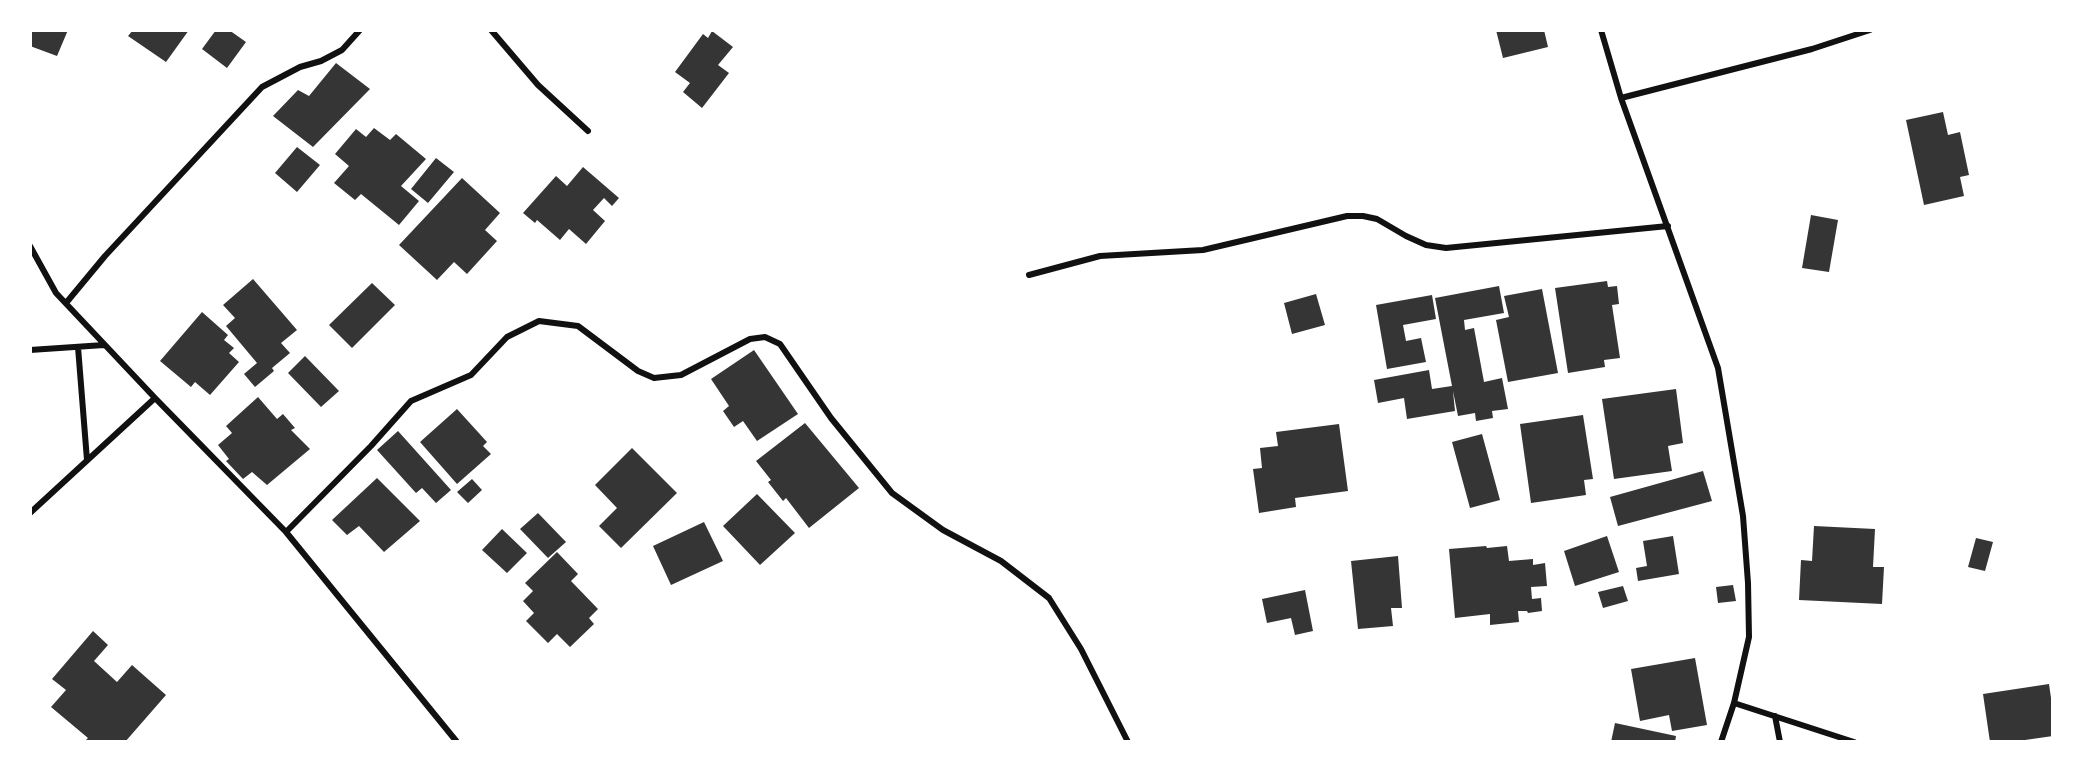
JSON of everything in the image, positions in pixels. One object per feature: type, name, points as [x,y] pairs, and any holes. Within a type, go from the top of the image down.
[{"type":"street","points":[[66,303],[105,256],[262,87],[342,50],[360,30]]},
{"type":"street","points":[[491,30],[538,85],[588,131]]},
{"type":"street","points":[[1601,30],[1621,98],[1718,368],[1743,516],[1749,638],[1734,703],[1721,742]]},
{"type":"street","points":[[1621,98],[1812,49],[1870,30]]},
{"type":"street","points":[[1029,275],[1100,256],[1203,250],[1347,216],[1377,219],[1426,245],[1446,248],[1668,226]]},
{"type":"street","points":[[30,246],[56,293],[286,532],[457,742]]},
{"type":"street","points":[[286,532],[371,446],[411,401],[471,375],[507,337],[539,321],[578,326],[638,371],[654,378],[681,375],[750,339],[765,337],[780,344],[831,418],[892,493],[943,530],[1001,561],[1049,598],[1081,650],[1128,742]]},
{"type":"street","points":[[30,350],[104,345]]},
{"type":"street","points":[[78,347],[87,460]]},
{"type":"street","points":[[30,513],[155,398]]},
{"type":"street","points":[[1734,703],[1854,742]]},
{"type":"street","points":[[1775,716],[1780,742]]},
{"type":"building","points":[[30,30],[68,30],[57,56],[30,46]]},
{"type":"building","points":[[133,30],[189,30],[166,62],[128,36]]},
{"type":"building","points":[[216,30],[229,30],[246,42],[227,68],[202,49]]},
{"type":"building","points":[[1496,30],[1544,30],[1548,47],[1503,58]]},
{"type":"building","points":[[712,31],[733,47],[718,65],[729,73],[702,108],[683,92],[690,83],[675,72],[703,34],[708,38]]},
{"type":"building","points":[[336,63],[370,89],[313,147],[273,116],[298,90],[309,96]]},
{"type":"building","points":[[1943,112],[1948,135],[1960,132],[1969,175],[1960,177],[1964,196],[1924,205],[1906,120]]},
{"type":"building","points":[[374,128],[390,140],[396,134],[426,159],[401,186],[419,201],[399,225],[361,194],[355,200],[334,183],[349,166],[335,154],[356,129],[366,137]]},
{"type":"building","points":[[297,147],[320,165],[297,192],[275,173]]},
{"type":"building","points":[[436,158],[454,172],[428,203],[411,189]]},
{"type":"building","points":[[583,167],[619,198],[612,206],[604,198],[593,210],[605,221],[586,244],[569,229],[560,240],[537,220],[535,223],[523,213],[556,176],[567,186]]},
{"type":"building","points":[[462,178],[500,213],[485,230],[497,241],[467,274],[454,262],[437,280],[399,245]]},
{"type":"building","points":[[1811,215],[1838,220],[1829,272],[1802,268]]},
{"type":"building","points":[[253,279],[297,330],[281,343],[290,353],[255,387],[244,374],[257,363],[226,326],[235,318],[223,305]]},
{"type":"building","points":[[1607,281],[1608,287],[1617,286],[1619,304],[1612,305],[1620,358],[1604,360],[1605,367],[1568,373],[1555,288]]},
{"type":"building","points":[[372,283],[395,305],[352,348],[329,325]]},
{"type":"building","points":[[1499,286],[1504,313],[1464,320],[1465,330],[1474,328],[1484,382],[1502,378],[1508,409],[1492,411],[1493,418],[1476,421],[1475,413],[1458,416],[1453,391],[1455,411],[1407,419],[1404,398],[1378,403],[1374,380],[1429,370],[1432,389],[1452,386],[1435,298]]},
{"type":"building","points":[[1542,289],[1558,373],[1508,382],[1496,320],[1509,317],[1504,296]]},
{"type":"building","points":[[1316,294],[1325,325],[1292,334],[1284,303]]},
{"type":"building","points":[[1432,295],[1436,319],[1403,325],[1406,341],[1421,338],[1426,362],[1387,369],[1376,305]]},
{"type":"building","points":[[202,312],[228,335],[224,340],[234,348],[229,353],[239,362],[210,395],[195,382],[191,387],[160,361]]},
{"type":"building","points":[[754,350],[798,414],[757,441],[743,421],[734,427],[723,411],[729,406],[711,379]]},
{"type":"building","points":[[305,356],[339,391],[321,407],[288,373]]},
{"type":"building","points":[[1676,389],[1683,443],[1668,446],[1672,471],[1614,479],[1602,399]]},
{"type":"building","points":[[258,397],[277,419],[283,414],[295,428],[291,430],[310,449],[267,485],[252,472],[243,479],[226,461],[229,459],[218,445],[232,433],[226,426]]},
{"type":"building","points":[[457,409],[487,442],[483,446],[491,454],[457,484],[420,442]]},
{"type":"building","points":[[1583,415],[1593,479],[1584,480],[1586,495],[1531,503],[1520,424]]},
{"type":"building","points":[[805,423],[859,488],[809,528],[786,498],[783,501],[768,482],[771,480],[756,461]]},
{"type":"building","points":[[1339,424],[1348,491],[1295,498],[1296,507],[1259,513],[1253,469],[1262,468],[1260,448],[1278,446],[1276,432]]},
{"type":"building","points":[[398,431],[451,490],[436,503],[422,488],[416,493],[377,450]]},
{"type":"building","points":[[1482,434],[1500,500],[1470,508],[1452,442]]},
{"type":"building","points":[[632,448],[677,493],[621,548],[599,526],[617,508],[595,485]]},
{"type":"building","points":[[1703,471],[1712,501],[1618,526],[1610,497]]},
{"type":"building","points":[[377,478],[420,521],[384,552],[359,526],[347,535],[332,520]]},
{"type":"building","points":[[472,479],[482,490],[468,503],[457,492]]},
{"type":"building","points":[[757,494],[795,533],[760,565],[723,526]]},
{"type":"building","points":[[538,513],[566,542],[548,558],[520,529]]},
{"type":"building","points":[[704,522],[723,561],[671,585],[653,546]]},
{"type":"building","points":[[1814,526],[1875,529],[1873,567],[1884,567],[1882,604],[1799,600],[1801,560],[1812,561]]},
{"type":"building","points":[[502,529],[527,553],[507,573],[482,550]]},
{"type":"building","points":[[1607,536],[1619,572],[1575,586],[1564,551]]},
{"type":"building","points":[[1673,536],[1679,574],[1638,581],[1636,568],[1647,566],[1643,541]]},
{"type":"building","points":[[1976,538],[1993,542],[1985,571],[1968,567]]},
{"type":"building","points":[[1486,546],[1487,548],[1507,546],[1509,561],[1533,559],[1533,565],[1545,563],[1547,586],[1531,587],[1532,599],[1541,598],[1542,611],[1528,613],[1518,611],[1519,622],[1490,625],[1490,614],[1455,618],[1449,549]]},
{"type":"building","points":[[557,552],[578,574],[571,581],[598,609],[589,618],[594,624],[570,647],[557,634],[548,643],[526,621],[534,613],[523,601],[533,591],[525,583]]},
{"type":"building","points":[[1398,556],[1402,608],[1391,608],[1393,626],[1358,629],[1351,561]]},
{"type":"building","points":[[1733,585],[1736,601],[1718,603],[1716,587]]},
{"type":"building","points":[[1623,586],[1628,601],[1603,608],[1598,592]]},
{"type":"building","points":[[1305,590],[1313,631],[1295,635],[1291,618],[1267,623],[1262,599]]},
{"type":"building","points":[[93,631],[108,645],[94,661],[117,682],[132,665],[166,695],[125,742],[84,742],[88,738],[51,707],[66,690],[52,679]]},
{"type":"building","points":[[1695,658],[1707,725],[1672,731],[1669,715],[1640,721],[1631,669]]},
{"type":"building","points":[[2049,684],[2053,712],[2053,736],[2011,742],[1990,742],[1983,694]]},
{"type":"building","points":[[1615,723],[1676,736],[1675,742],[1611,742]]}]
